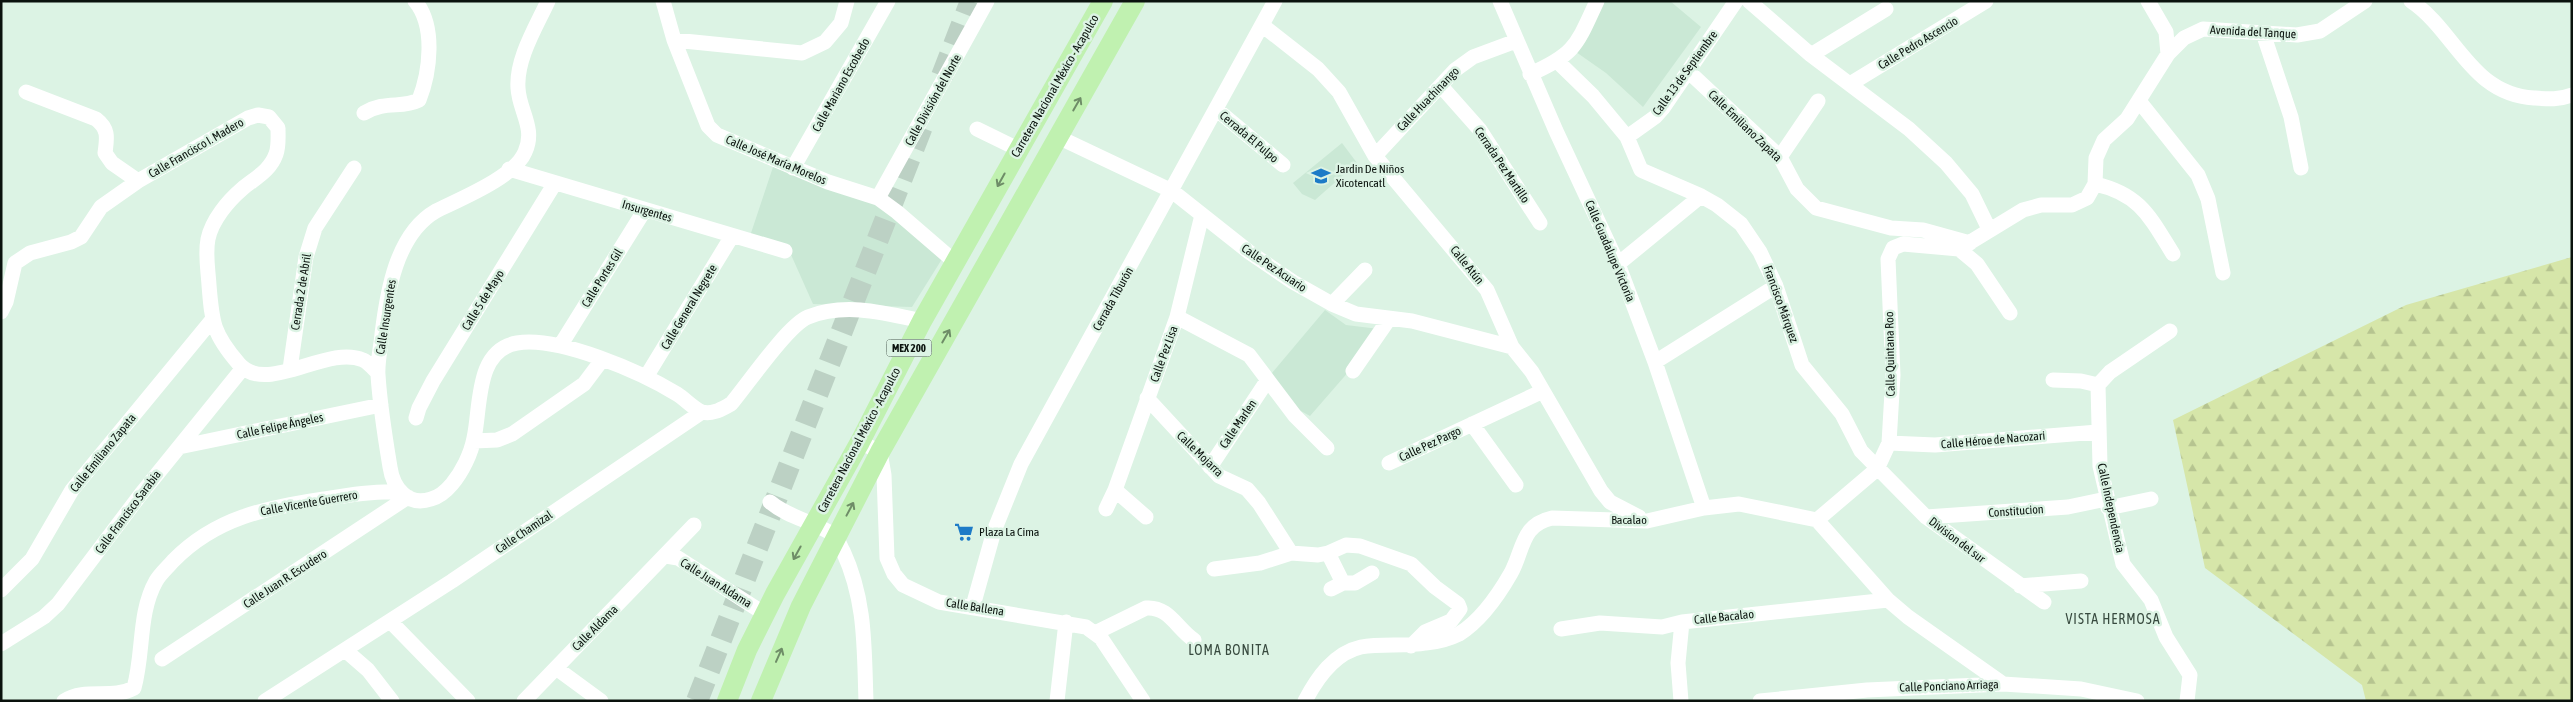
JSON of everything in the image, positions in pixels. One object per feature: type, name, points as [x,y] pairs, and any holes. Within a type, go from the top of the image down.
[{"type":"main road","name":"Carretera Nacional México - Acapulco","points":[[728,701],[747,650],[765,614],[860,442],[922,321],[1103,1]]},
{"type":"main road","name":"Carretera Nacional México - Acapulco","points":[[761,701],[801,606],[880,452],[1135,1]]},
{"type":"street","points":[[364,113],[381,105],[413,104],[419,100],[427,73],[428,34],[421,9],[415,1]]},
{"type":"street","name":"Calle Insurgentes","points":[[403,495],[390,471],[377,372],[388,287],[399,258],[415,232],[432,214],[488,186],[524,155],[530,138],[528,121],[518,90],[518,72],[532,35],[548,1]]},
{"type":"street","name":"Calle José María Morelos","points":[[663,1],[674,40],[708,126],[717,135],[793,168],[878,198],[898,212],[955,262]]},
{"type":"street","points":[[674,40],[802,53],[825,42],[841,23],[847,1]]},
{"type":"street","name":"Calle Mariano Escobedo","points":[[793,168],[888,1]]},
{"type":"street","name":"Calle División del Norte","points":[[878,198],[987,1]]},
{"type":"street","name":"Cerrada Tiburón","points":[[973,606],[994,531],[1021,464],[1275,1]]},
{"type":"street","name":"Calle Guadalupe Victoria","points":[[1500,1],[1530,74],[1618,264],[1655,362],[1704,508]]},
{"type":"street","points":[[1530,74],[1558,62],[1572,49],[1597,1]]},
{"type":"street","name":"Calle 13 de Septiembre","points":[[1627,137],[1655,117],[1689,72],[1736,1]]},
{"type":"street","points":[[1749,1],[1811,55],[1909,129],[1946,163],[1972,194],[1989,229]]},
{"type":"street","name":"Calle Pedro Ascencio","points":[[1850,84],[1986,1]]},
{"type":"street","points":[[2148,1],[2166,32],[2168,54]]},
{"type":"street","name":"Avenida del Tanque","points":[[2095,184],[2096,158],[2104,140],[2127,119],[2168,54],[2184,38],[2203,29],[2297,35],[2320,31],[2365,1]]},
{"type":"street","points":[[2411,1],[2422,9],[2475,71],[2497,88],[2522,97],[2559,100],[2572,95]]},
{"type":"street","points":[[1811,55],[1886,9]]},
{"type":"street","name":"Calle Atún","points":[[1262,24],[1318,69],[1339,92],[1374,156],[1487,290],[1512,347],[1543,391],[1601,491],[1610,502],[1647,521]]},
{"type":"street","points":[[2263,33],[2291,117],[2301,168]]},
{"type":"street","name":"Calle Huachinango","points":[[1374,156],[1454,70],[1473,57],[1516,41]]},
{"type":"street","name":"Francisco Márquez","points":[[1558,62],[1592,96],[1627,137],[1641,170],[1701,196],[1717,205],[1741,224],[1760,252],[1776,286],[1802,364],[1826,391],[1842,414],[1861,451],[1877,469]]},
{"type":"street","name":"Calle Emiliano Zapata","points":[[1689,72],[1780,156],[1797,189],[1816,208],[1891,228],[1923,230],[1964,246]]},
{"type":"street","name":"Cerrada Pez Martillo","points":[[1440,86],[1480,130],[1540,223]]},
{"type":"street","name":"Calle Francisco I. Madero","points":[[26,92],[96,119],[105,127],[107,136],[105,153],[112,163],[138,181]]},
{"type":"street","points":[[1780,156],[1818,101]]},
{"type":"street","points":[[2139,101],[2198,176],[2208,199],[2223,273]]},
{"type":"street","name":"Cerrada El Pulpo","points":[[1216,109],[1283,165]]},
{"type":"street","name":"Calle Francisco I. Madero","points":[[1,312],[15,263],[30,253],[71,242],[81,237],[101,207],[138,181],[248,118],[258,115],[269,117],[278,128],[276,155],[268,169],[240,190],[225,207],[208,238],[207,256],[212,320],[221,342],[243,368]]},
{"type":"street","points":[[976,129],[1018,149]]},
{"type":"street","name":"Calle Pez Acuario","points":[[1058,137],[1172,191],[1249,252],[1293,282],[1332,304],[1356,314],[1412,321],[1512,347]]},
{"type":"street","name":"Cerrada 2 de Abril","points":[[290,369],[306,257],[315,228],[354,168]]},
{"type":"street","name":"Insurgentes","points":[[510,169],[785,252]]},
{"type":"street","name":"Calle 5 de Mayo","points":[[416,418],[433,381],[555,183]]},
{"type":"street","points":[[2010,313],[1964,246],[2023,210],[2041,205],[2072,205],[2087,198],[2095,184],[2114,188],[2133,198],[2147,213],[2172,254]]},
{"type":"street","points":[[1618,264],[1701,196]]},
{"type":"street","name":"Calle Portes Gil","points":[[560,346],[644,211]]},
{"type":"street","name":"Calle Pez Lisa","points":[[1106,509],[1116,490],[1177,317],[1202,215]]},
{"type":"street","name":"Calle General Negrete","points":[[646,377],[732,236]]},
{"type":"street","name":"Calle Quintana Roo","points":[[1817,520],[1877,469],[1889,443],[1892,375],[1888,259],[1893,248],[1903,244],[1964,246]]},
{"type":"street","points":[[1332,304],[1365,270]]},
{"type":"street","points":[[1655,362],[1776,286]]},
{"type":"street","points":[[403,495],[413,500],[431,500],[446,491],[459,476],[474,441],[485,370],[491,358],[502,348],[517,343],[560,346],[646,377],[678,394],[702,412],[717,412],[731,404],[794,328],[808,318],[867,309],[922,321]]},
{"type":"street","points":[[1177,317],[1249,355],[1295,416],[1326,448]]},
{"type":"street","points":[[1353,371],[1389,319]]},
{"type":"street","name":"Calle Emiliano Zapata","points":[[1,590],[32,559],[72,490],[212,320]]},
{"type":"street","points":[[2053,380],[2081,381],[2098,385],[2110,372],[2170,331]]},
{"type":"street","points":[[243,368],[257,375],[272,374],[351,357],[364,360],[377,372]]},
{"type":"street","points":[[474,441],[497,440],[512,434],[584,384],[602,360]]},
{"type":"street","name":"Calle Francisco Sarabia","points":[[1,644],[44,617],[58,604],[179,447],[243,368]]},
{"type":"street","name":"Calle Marlen","points":[[1210,467],[1267,381]]},
{"type":"street","name":"Calle Independencia","points":[[2098,385],[2098,432],[2107,503],[2123,564],[2152,600],[2166,637],[2190,675],[2186,701]]},
{"type":"street","name":"Calle Pez Pargo","points":[[1388,463],[1543,391]]},
{"type":"street","name":"Calle Mojarra","points":[[1147,398],[1210,467],[1220,476],[1247,489],[1259,503],[1291,553]]},
{"type":"street","name":"Calle Felipe Ángeles","points":[[179,447],[381,405]]},
{"type":"street","name":"Calle Chamizal","points":[[265,701],[390,621],[702,412]]},
{"type":"street","name":"Calle Pez Pargo","points":[[1472,424],[1516,485]]},
{"type":"street","name":"Calle Héroe de Nacozari","points":[[1889,443],[1934,445],[2098,432]]},
{"type":"street","points":[[860,442],[880,452]]},
{"type":"street","name":"Calle Ballena","points":[[880,452],[884,475],[887,558],[894,574],[903,584],[919,594],[939,602],[1066,622],[1086,627],[1096,633]]},
{"type":"street","name":"Division del sur","points":[[1877,469],[1926,517],[2044,602]]},
{"type":"street","points":[[1116,490],[1146,517]]},
{"type":"street","name":"Calle Vicente Guerrero","points":[[64,701],[74,694],[124,693],[134,688],[140,665],[144,608],[156,580],[184,550],[222,524],[264,509],[377,491],[403,495]]},
{"type":"street","name":"Calle Juan R. Escudero","points":[[162,660],[403,495]]},
{"type":"street","name":"Constitucion","points":[[1926,517],[2151,499]]},
{"type":"street","points":[[770,502],[793,517],[814,524],[836,536],[851,568],[860,599],[866,701]]},
{"type":"street","name":"Bacalao","points":[[1305,701],[1329,666],[1344,653],[1362,647],[1411,646],[1451,638],[1461,633],[1499,592],[1512,571],[1526,535],[1538,521],[1552,518],[1647,521],[1704,508],[1739,504],[1817,520]]},
{"type":"street","points":[[1817,520],[1888,600],[1908,617],[2003,684]]},
{"type":"street","name":"Calle Aldama","points":[[524,701],[694,525]]},
{"type":"street","points":[[1214,569],[1260,563],[1291,553],[1328,553],[1346,545],[1360,546],[1398,558],[1411,564],[1435,587],[1458,604],[1460,610],[1452,621],[1425,632],[1411,646]]},
{"type":"street","points":[[1328,553],[1337,586],[1355,583],[1372,573]]},
{"type":"street","name":"Calle Juan Aldama","points":[[666,556],[678,558],[765,614]]},
{"type":"street","points":[[2020,586],[2081,581]]},
{"type":"street","name":"Calle Bacalao","points":[[1561,629],[1600,622],[1662,627],[1682,622],[1888,600]]},
{"type":"street","points":[[1143,701],[1096,633],[1146,608],[1152,607],[1169,615],[1183,633],[1194,640]]},
{"type":"street","points":[[390,621],[468,701]]},
{"type":"street","points":[[1057,701],[1066,622]]},
{"type":"street","points":[[1681,701],[1678,663],[1682,622]]},
{"type":"street","points":[[345,650],[368,670],[392,701]]},
{"type":"street","points":[[556,668],[601,701]]},
{"type":"street","name":"Calle Ponciano Arriaga","points":[[1760,701],[1867,690],[2003,684],[2137,701]]},
{"type":"shaded area","points":[[1600,1],[1670,1],[1701,27],[1643,107],[1606,73],[1576,52]]},
{"type":"shaded area","name":"Jardin De Niños Xicotencatl","points":[[1342,143],[1357,163],[1315,200],[1302,194],[1293,183]]},
{"type":"shaded area","points":[[774,164],[876,200],[942,259],[912,307],[813,304],[788,248],[750,236]]},
{"type":"shaded area","points":[[1325,310],[1346,325],[1379,329],[1357,362],[1310,416],[1292,406],[1272,373]]},
{"type":"green space","points":[[2572,257],[2572,701],[2366,701],[2362,685],[2205,568],[2173,420],[2406,305]]},
{"type":"tunnel","points":[[942,76],[971,1]]},
{"type":"tunnel","points":[[697,701],[923,124]]},
{"type":"place","name":"Jardin De Niños Xicotencatl","points":[[1321,176]]},
{"type":"place","name":"Plaza La Cima","points":[[964,532]]},
{"type":"district","name":"VISTA HERMOSA","points":[[2113,619]]},
{"type":"district","name":"LOMA BONITA","points":[[1229,650]]}]
